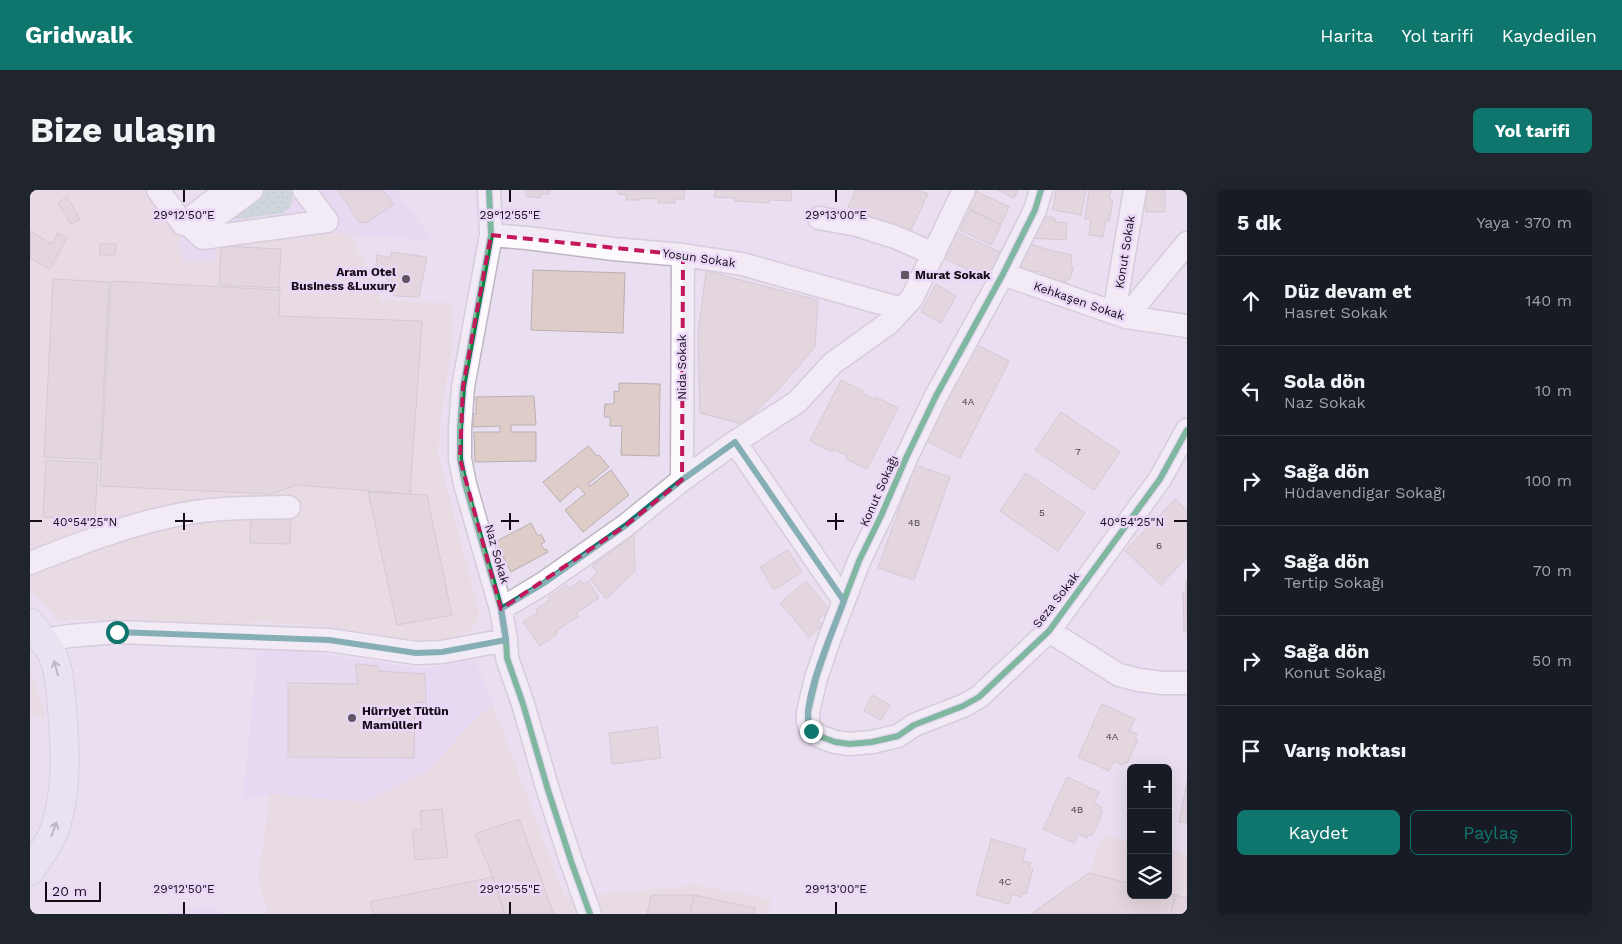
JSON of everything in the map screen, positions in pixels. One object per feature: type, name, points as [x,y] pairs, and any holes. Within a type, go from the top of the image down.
[{"type":"main road","points":[[30,871],[50,841],[56,825],[63,794],[64,778],[64,733],[60,680],[52,655],[36,632]]},
{"type":"street","points":[[158,190],[183,224],[191,227],[203,238],[327,221],[304,190]]},
{"type":"street","points":[[191,227],[226,190]]},
{"type":"street","points":[[191,227],[252,190]]},
{"type":"street","name":"Naz Sokak","points":[[490,190],[491,235],[463,387],[460,459],[464,484],[501,609],[507,658],[523,704],[565,843],[590,914]]},
{"type":"street","points":[[501,609],[544,583],[625,526],[682,480],[735,442],[797,402],[833,363],[889,323],[912,298],[964,190]]},
{"type":"street","name":"Konut Sokağı","points":[[898,736],[872,742],[850,744],[819,736],[811,731],[808,722],[810,701],[829,640],[844,601],[907,456],[936,396],[1003,274],[1035,210],[1041,190]]},
{"type":"street","name":"Konut Sokak","points":[[1120,315],[1135,190]]},
{"type":"street","points":[[819,218],[865,228],[934,254]]},
{"type":"street","name":"Yosun Sokak","points":[[491,235],[683,255],[742,264],[902,309]]},
{"type":"street","points":[[1120,315],[1187,243]]},
{"type":"street","name":"Nida Sokak","points":[[682,480],[683,255]]},
{"type":"street","name":"Kehkaşen Sokak","points":[[1003,274],[1120,315],[1187,326]]},
{"type":"street","name":"Seza Sokak","points":[[898,736],[914,725],[963,706],[979,697],[1049,631],[1160,479],[1187,430]]},
{"type":"street","points":[[735,442],[844,601]]},
{"type":"street","points":[[30,563],[114,532],[178,515],[222,509],[289,507]]},
{"type":"street","points":[[1049,631],[1119,675],[1131,679],[1162,683],[1187,683]]},
{"type":"street","points":[[36,632],[136,632],[329,640],[416,653],[442,652],[506,640]]},
{"type":"highlighted area","points":[[491,235],[683,255],[682,480],[625,526],[501,609],[460,459],[463,387]]},
{"type":"shaded area","points":[[30,190],[153,190],[187,233],[178,240],[183,261],[214,261],[219,241],[340,233],[350,234],[382,301],[452,303],[453,345],[442,406],[438,454],[479,611],[479,620],[472,628],[459,638],[433,643],[412,644],[330,627],[278,623],[258,622],[235,625],[120,619],[59,621],[30,588]]},
{"type":"shaded area","points":[[245,190],[395,190],[434,241],[340,233],[219,241],[214,261],[183,261],[178,240]]},
{"type":"shaded area","points":[[258,650],[297,650],[427,669],[474,656],[493,705],[474,720],[430,769],[364,802],[270,794],[243,800]]},
{"type":"shaded area","points":[[30,669],[40,696],[46,718],[30,716]]},
{"type":"shaded area","points":[[493,705],[565,898],[696,885],[771,899],[768,914],[268,914],[258,879],[270,794],[364,802],[430,769],[474,720]]},
{"type":"shaded area","points":[[1103,835],[1127,840],[1127,899],[1172,899],[1172,850],[1187,854],[1187,914],[1031,914],[1090,871]]},
{"type":"shaded area","points":[[212,905],[222,914],[164,914]]},
{"type":"green space","points":[[265,190],[291,190],[293,198],[290,208],[283,213],[240,219],[235,218],[236,211]]},
{"type":"building","points":[[338,190],[383,190],[394,204],[366,223],[359,222]]},
{"type":"building","points":[[526,190],[550,190],[549,194],[540,194],[540,198],[526,196]]},
{"type":"building","points":[[618,190],[685,190],[684,199],[675,199],[675,203],[658,203],[658,199],[641,198],[641,200],[626,200],[626,195],[618,194]]},
{"type":"building","points":[[715,190],[792,190],[791,201],[769,200],[769,203],[735,201],[736,198],[714,197]]},
{"type":"building","points":[[856,190],[920,190],[928,194],[908,236],[848,207]]},
{"type":"building","points":[[998,190],[1018,190],[1014,198]]},
{"type":"building","points":[[1056,190],[1086,190],[1081,215],[1053,210]]},
{"type":"building","points":[[1089,190],[1111,190],[1109,199],[1113,200],[1109,221],[1106,220],[1103,237],[1089,235],[1091,220],[1085,219]]},
{"type":"building","points":[[1145,190],[1165,190],[1165,212],[1146,212]]},
{"type":"building","points":[[976,191],[1009,207],[1001,224],[968,208]]},
{"type":"building","points":[[67,197],[80,219],[71,224],[58,203]]},
{"type":"building","points":[[970,210],[1001,225],[991,245],[960,230]]},
{"type":"building","points":[[1039,217],[1053,217],[1056,222],[1067,223],[1066,240],[1030,238]]},
{"type":"building","points":[[30,231],[52,244],[58,233],[67,238],[50,269],[30,258]]},
{"type":"building","points":[[954,231],[1000,252],[987,279],[942,257]]},
{"type":"building","points":[[1024,242],[1072,255],[1071,265],[1073,268],[1070,279],[1067,279],[1066,282],[1043,276],[1043,273],[1039,271],[1032,274],[1013,268]]},
{"type":"building","points":[[100,244],[116,244],[115,255],[100,255]]},
{"type":"building","points":[[221,246],[281,249],[279,288],[219,285]]},
{"type":"building","points":[[391,252],[427,257],[419,297],[394,296],[385,274],[381,272],[382,267],[376,266],[377,255],[391,258]]},
{"type":"building","points":[[533,270],[625,273],[623,333],[531,330]]},
{"type":"building","points":[[706,271],[818,300],[815,347],[779,389],[743,424],[700,413],[698,334]]},
{"type":"building","points":[[53,279],[109,282],[100,460],[44,457]]},
{"type":"building","points":[[111,281],[280,290],[279,316],[422,321],[410,494],[296,485],[270,494],[100,486]]},
{"type":"building","points":[[936,284],[956,296],[941,323],[921,312]]},
{"type":"building","points":[[975,344],[1009,361],[960,458],[927,441]]},
{"type":"building","points":[[841,380],[863,391],[862,393],[875,400],[876,397],[898,408],[867,469],[846,459],[848,456],[833,449],[832,452],[810,441]]},
{"type":"building","points":[[619,383],[660,384],[659,456],[621,455],[622,426],[610,426],[610,417],[604,417],[605,404],[614,404],[614,391],[619,392]]},
{"type":"building","points":[[534,396],[536,425],[511,425],[511,432],[536,432],[536,461],[475,462],[474,432],[500,432],[500,426],[473,427],[473,414],[476,414],[476,397]]},
{"type":"building","points":[[1061,412],[1120,452],[1094,490],[1035,450]]},
{"type":"building","points":[[588,446],[609,467],[588,484],[590,486],[611,470],[629,495],[583,532],[565,510],[585,494],[578,486],[560,502],[543,482]]},
{"type":"building","points":[[46,460],[98,463],[95,520],[43,517]]},
{"type":"building","points":[[915,465],[950,477],[914,580],[878,568]]},
{"type":"building","points":[[1026,473],[1085,513],[1058,551],[1000,511]]},
{"type":"building","points":[[368,492],[427,495],[452,615],[397,625]]},
{"type":"building","points":[[1175,499],[1187,511],[1187,557],[1161,585],[1125,551]]},
{"type":"building","points":[[251,516],[291,516],[290,544],[250,543]]},
{"type":"building","points":[[531,523],[538,536],[541,534],[545,542],[541,544],[544,550],[546,549],[548,552],[511,572],[495,542]]},
{"type":"building","points":[[634,531],[635,571],[606,599],[590,579],[598,573],[592,566],[625,541],[622,538]]},
{"type":"building","points":[[788,550],[802,572],[774,590],[760,567]]},
{"type":"building","points":[[581,580],[584,584],[588,581],[599,598],[576,613],[579,616],[556,631],[557,634],[540,646],[523,622],[538,612],[536,609],[550,600],[549,597],[567,585],[569,589]]},
{"type":"building","points":[[1186,580],[1187,632],[1184,632],[1183,592],[1186,592]]},
{"type":"building","points":[[806,581],[830,610],[818,620],[823,625],[809,637],[780,603]]},
{"type":"building","points":[[355,664],[378,666],[378,671],[425,674],[426,703],[415,702],[414,758],[288,757],[288,683],[358,684]]},
{"type":"building","points":[[872,695],[890,705],[881,720],[864,711]]},
{"type":"building","points":[[1102,704],[1135,719],[1129,731],[1137,734],[1135,739],[1138,740],[1127,763],[1124,762],[1122,765],[1114,761],[1109,771],[1078,757]]},
{"type":"building","points":[[657,727],[661,758],[612,764],[609,733]]},
{"type":"building","points":[[1067,777],[1099,792],[1094,803],[1102,807],[1100,811],[1103,812],[1092,836],[1089,834],[1087,838],[1078,834],[1074,843],[1043,829]]},
{"type":"building","points":[[1187,782],[1187,823],[1179,822]]},
{"type":"building","points":[[442,809],[448,857],[415,860],[412,830],[422,829],[420,811]]},
{"type":"building","points":[[519,819],[554,914],[505,914],[493,877],[475,834]]},
{"type":"building","points":[[991,839],[1026,849],[1022,861],[1031,863],[1029,868],[1033,869],[1026,894],[1022,893],[1021,897],[1012,894],[1009,904],[976,895]]},
{"type":"building","points":[[1089,873],[1127,883],[1127,899],[1172,899],[1172,894],[1175,895],[1171,914],[1031,914]]},
{"type":"building","points":[[493,877],[505,914],[373,914],[370,902]]},
{"type":"building","points":[[651,895],[694,895],[690,914],[647,914]]},
{"type":"building","points":[[694,895],[755,908],[754,914],[690,914]]},
{"type":"building","points":[[1175,895],[1187,898],[1187,914],[1171,914]]},
{"type":"cycle path","points":[[489,190],[491,235],[463,387],[460,459],[465,484],[501,609],[507,658],[571,861],[590,914]]},
{"type":"cycle path","points":[[1041,190],[1035,210],[1003,274],[936,396],[859,561],[816,678],[808,712],[808,722],[811,731],[835,742],[850,744],[872,742],[898,736],[914,725],[963,706],[979,697],[1049,631],[1160,479],[1187,430]]},
{"type":"place","name":"Murat Sokak","points":[[905,275]]},
{"type":"place","name":"Aram Otel Business &Luxury","points":[[406,279]]},
{"type":"place","name":"Hürriyet Tütün Mamülleri","points":[[352,718]]},
{"type":"route","points":[[117,632],[329,640],[416,653],[442,652],[506,640],[501,609],[544,583],[625,526],[682,480],[735,442],[844,601],[816,678],[810,701],[808,722],[811,731]]}]
